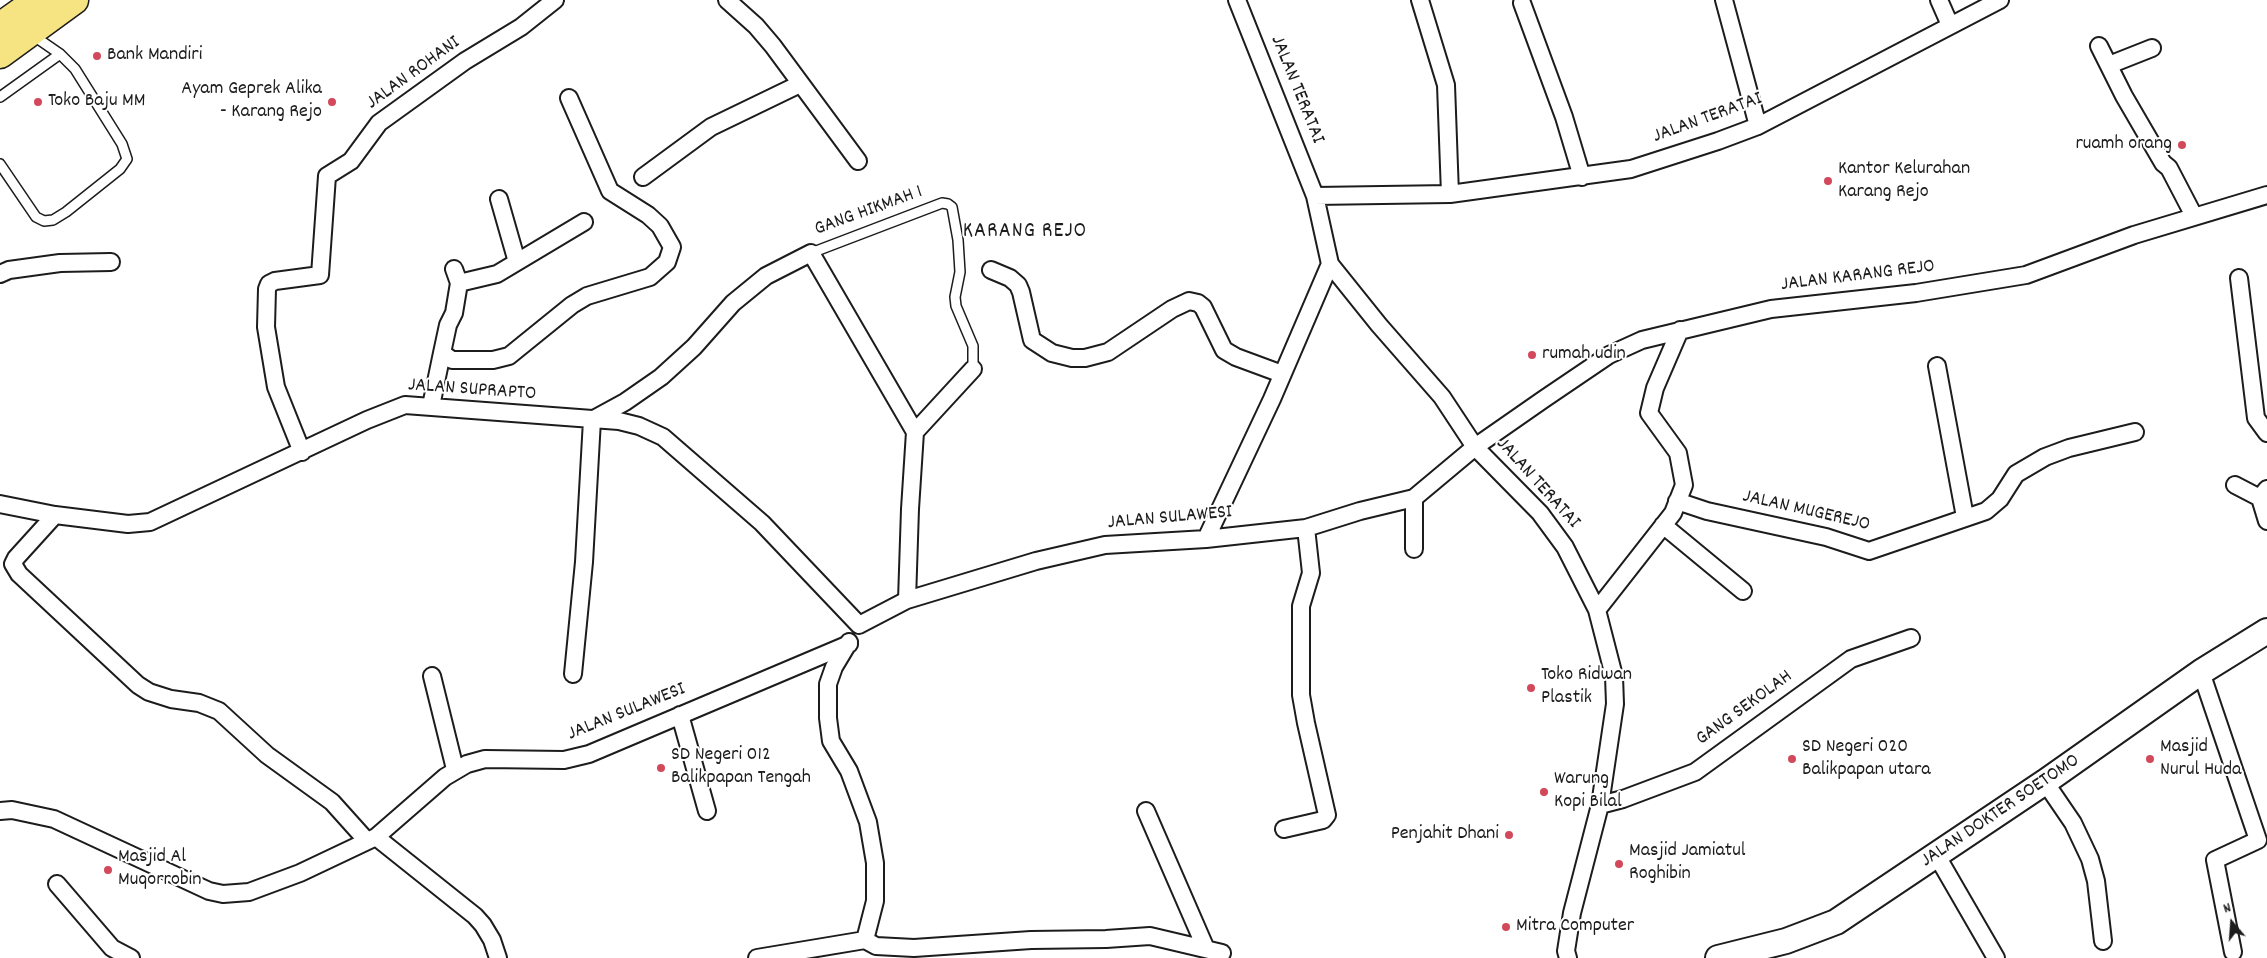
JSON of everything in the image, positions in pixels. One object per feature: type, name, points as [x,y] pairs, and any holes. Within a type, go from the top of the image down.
[{"type":"highway","points":[[0,27],[38,0]]},
{"type":"highway","points":[[0,54],[74,0]]},
{"type":"street","name":"JALAN ROHANI","points":[[302,452],[276,387],[266,327],[267,289],[269,284],[275,281],[320,275],[327,176],[351,161],[379,123],[466,61],[521,27],[556,0]]},
{"type":"street","points":[[727,0],[756,26],[858,162]]},
{"type":"street","name":"JALAN TERATAI","points":[[1237,0],[1315,196],[1330,264],[1379,325],[1442,397],[1475,447],[1540,513],[1564,547],[1597,610],[1614,676],[1615,704],[1600,805],[1572,913],[1566,951],[1568,958]]},
{"type":"street","points":[[1420,0],[1446,85],[1450,194]]},
{"type":"street","points":[[1724,0],[1758,126]]},
{"type":"street","points":[[1939,0],[1950,25]]},
{"type":"street","name":"JALAN TERATAI","points":[[1315,196],[1450,194],[1631,169],[1758,126],[2000,0]]},
{"type":"street","points":[[1522,3],[1564,117],[1582,177]]},
{"type":"street","points":[[2100,46],[2194,216]]},
{"type":"street","points":[[2109,65],[2152,48]]},
{"type":"street","points":[[643,177],[711,127],[800,84]]},
{"type":"street","points":[[442,353],[452,360],[493,360],[510,356],[572,305],[587,296],[650,277],[667,262],[672,247],[660,226],[648,214],[610,191],[570,98]]},
{"type":"street","name":"JALAN KARANG REJO","points":[[1475,447],[1609,354],[1642,340],[1771,309],[1916,293],[2026,275],[2134,235],[2267,195]]},
{"type":"street","points":[[499,199],[517,262]]},
{"type":"street","points":[[431,406],[448,325],[454,313],[457,276],[497,274],[584,222]]},
{"type":"street","points":[[573,674],[584,562],[592,420],[625,402],[660,377],[694,348],[733,303],[766,276],[810,253],[915,432],[907,600]]},
{"type":"street","points":[[0,274],[9,270],[60,263],[110,262]]},
{"type":"street","points":[[1206,539],[1330,264]]},
{"type":"street","points":[[991,270],[1010,278],[1018,285],[1032,340],[1039,346],[1057,355],[1085,358],[1108,352],[1172,309],[1189,301],[1198,303],[1203,307],[1224,350],[1282,374]]},
{"type":"street","points":[[2239,278],[2256,418],[2267,434]]},
{"type":"street","points":[[1597,610],[1672,513],[1684,485],[1678,453],[1649,414],[1655,388],[1680,330]]},
{"type":"street","points":[[1937,366],[1965,517]]},
{"type":"street","points":[[915,432],[973,369]]},
{"type":"street","name":"JALAN SUPRAPTO","points":[[0,504],[55,515],[128,524],[150,522],[393,408],[405,405],[431,406],[495,414],[626,423],[663,436],[762,523],[859,625]]},
{"type":"street","name":"JALAN MUGEREJO","points":[[1677,501],[1707,511],[1826,537],[1869,551],[1986,511],[2000,499],[2016,474],[2044,457],[2069,448],[2135,432]]},
{"type":"street","name":"JALAN SULAWESI","points":[[859,625],[907,600],[1036,561],[1105,545],[1206,539],[1306,528],[1360,511],[1414,498],[1475,447]]},
{"type":"street","points":[[2235,485],[2263,494],[2267,521]]},
{"type":"street","points":[[1414,498],[1414,549]]},
{"type":"street","points":[[55,515],[16,558],[13,564],[19,574],[138,685],[171,699],[200,702],[218,712],[267,755],[332,802],[371,839],[475,916],[483,925],[498,958]]},
{"type":"street","points":[[1663,525],[1743,590]]},
{"type":"street","points":[[1284,829],[1324,820],[1327,815],[1301,695],[1301,606],[1311,574],[1306,528]]},
{"type":"street","points":[[859,625],[834,667],[828,684],[828,718],[831,741],[849,771],[868,822],[875,863],[875,901],[865,940]]},
{"type":"street","name":"JALAN DOKTER SOETOMO","points":[[1718,958],[1786,941],[1836,922],[1937,856],[2201,672],[2267,631]]},
{"type":"street","name":"GANG SEKOLAH","points":[[1600,805],[1623,799],[1696,772],[1851,659],[1910,638]]},
{"type":"street","name":"JALAN SULAWESI","points":[[0,811],[12,810],[54,819],[209,891],[223,894],[249,892],[270,885],[371,839],[455,769],[485,759],[564,760],[575,758],[848,644]]},
{"type":"street","points":[[2201,672],[2258,840],[2216,860],[2233,952]]},
{"type":"street","points":[[432,676],[455,769]]},
{"type":"street","points":[[680,715],[707,811]]},
{"type":"street","points":[[2045,782],[2073,823],[2090,859],[2096,881],[2103,940]]},
{"type":"street","points":[[1146,811],[1206,949]]},
{"type":"street","points":[[1937,856],[1996,958]]},
{"type":"street","points":[[58,884],[112,948],[132,958]]},
{"type":"street","points":[[757,958],[865,940],[876,946],[914,948],[1031,940],[1106,940],[1150,936],[1222,953]]},
{"type":"lane","points":[[0,164],[36,217],[44,221],[53,220],[66,212],[125,164],[127,159],[122,144],[75,69],[60,54],[29,33]]},
{"type":"lane","points":[[0,97],[60,54]]},
{"type":"lane","name":"GANG HIKMAH 1","points":[[810,253],[942,203],[948,204],[952,207],[958,240],[960,272],[955,297],[956,306],[973,346],[973,369]]},
{"type":"place","name":"Bank Mandiri","points":[[97,56]]},
{"type":"place","name":"Toko Baju MM","points":[[38,102]]},
{"type":"place","name":"Ayam Geprek Alika - Karang Rejo","points":[[332,102]]},
{"type":"place","name":"ruamh orang","points":[[2182,145]]},
{"type":"place","name":"Kantor Kelurahan Karang Rejo","points":[[1828,181]]},
{"type":"place","name":"rumah udin","points":[[1532,355]]},
{"type":"place","name":"Toko Ridwan Plastik","points":[[1531,688]]},
{"type":"place","name":"SD Negeri 020 Balikpapan utara","points":[[1792,759]]},
{"type":"place","name":"Masjid Nurul Huda","points":[[2150,759]]},
{"type":"place","name":"SD Negeri 012 Balikpapan Tengah","points":[[661,768]]},
{"type":"place","name":"Warung Kopi Bilal","points":[[1544,792]]},
{"type":"place","name":"Penjahit Dhani","points":[[1509,835]]},
{"type":"place","name":"Masjid Jamiatul Roghibin","points":[[1619,864]]},
{"type":"place","name":"Masjid Al Muqorrobin","points":[[108,870]]},
{"type":"place","name":"Mitra Computer","points":[[1506,927]]},
{"type":"district","name":"KARANG REJO","points":[[1025,233]]}]
